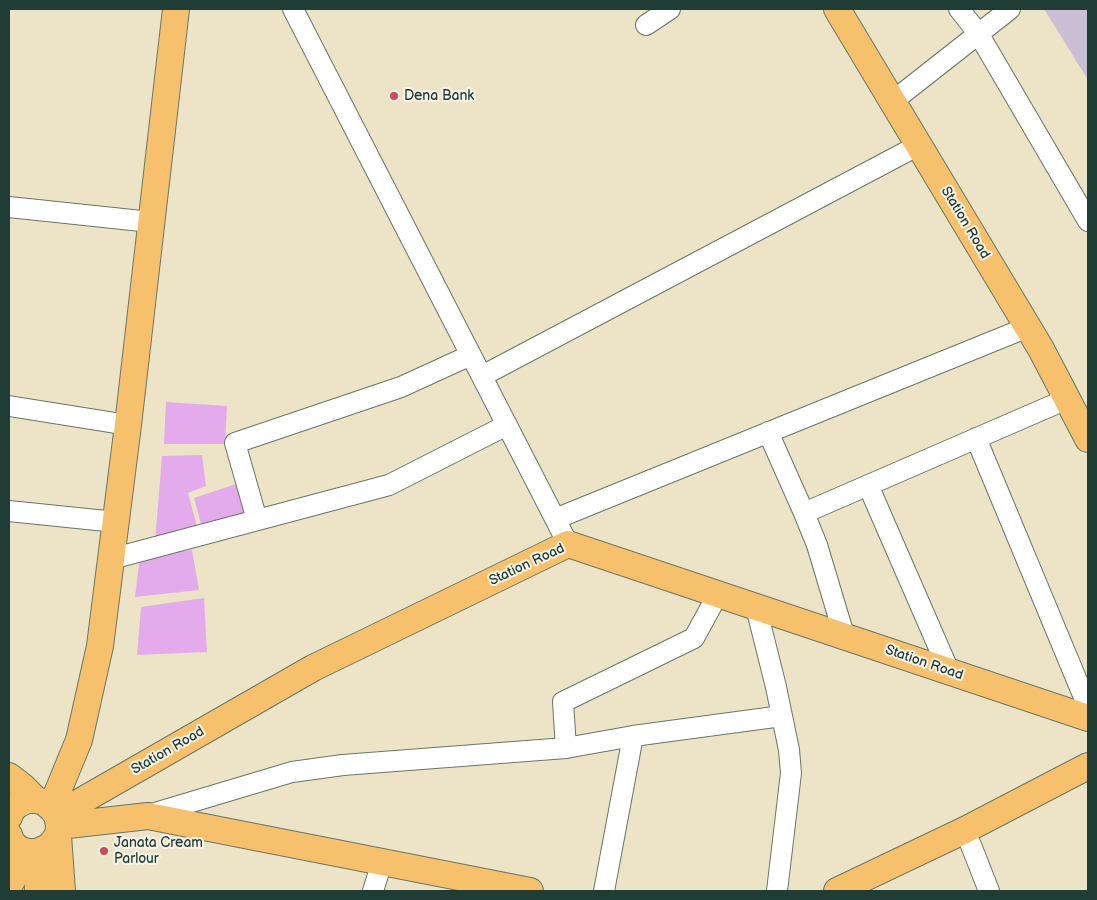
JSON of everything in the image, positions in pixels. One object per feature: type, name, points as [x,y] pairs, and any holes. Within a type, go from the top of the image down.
[{"type":"main road","points":[[20,850],[50,846],[52,817],[79,740],[100,646],[128,425],[176,9]]},
{"type":"main road","name":"Station Road","points":[[837,9],[1041,349],[1088,439]]},
{"type":"main road","name":"Station Road","points":[[52,817],[312,668],[568,544],[1088,718]]},
{"type":"main road","points":[[850,889],[1088,766]]},
{"type":"main road","points":[[9,776],[22,786],[52,817],[62,891]]},
{"type":"main road","points":[[9,817],[11,811],[17,805],[27,800],[52,817],[148,816],[530,891]]},
{"type":"main road","points":[[9,886],[20,850]]},
{"type":"main road","points":[[20,850],[38,891]]},
{"type":"street","points":[[293,9],[568,544]]},
{"type":"street","points":[[646,24],[670,9]]},
{"type":"street","points":[[959,9],[978,34],[1088,221]]},
{"type":"street","points":[[893,101],[1010,9]]},
{"type":"street","points":[[482,376],[919,145]]},
{"type":"street","points":[[9,207],[151,222]]},
{"type":"street","points":[[555,519],[1028,327]]},
{"type":"street","points":[[257,520],[235,443],[401,387],[471,355]]},
{"type":"street","points":[[804,513],[1067,399]]},
{"type":"street","points":[[9,406],[128,425]]},
{"type":"street","points":[[111,558],[389,485],[507,425]]},
{"type":"street","points":[[768,432],[817,545],[844,635]]},
{"type":"street","points":[[976,438],[1088,707]]},
{"type":"street","points":[[868,485],[949,672]]},
{"type":"street","points":[[9,511],[116,522]]},
{"type":"street","points":[[566,748],[563,702],[694,638],[718,594]]},
{"type":"street","points":[[756,607],[782,716],[789,750],[791,773],[777,891]]},
{"type":"street","points":[[148,816],[292,772],[343,765],[566,748],[633,736],[782,716]]},
{"type":"street","points":[[604,891],[633,736]]},
{"type":"street","points":[[965,830],[989,891]]},
{"type":"street","points":[[373,891],[382,862]]},
{"type":"shaded area","points":[[1044,9],[1088,9],[1088,80]]},
{"type":"building","points":[[166,402],[227,406],[225,444],[164,444]]},
{"type":"building","points":[[202,455],[206,486],[188,493],[198,530],[155,542],[162,456]]},
{"type":"building","points":[[239,483],[248,520],[203,531],[194,498]]},
{"type":"building","points":[[192,550],[199,590],[135,597],[140,557]]},
{"type":"building","points":[[204,598],[207,652],[137,655],[141,607]]},
{"type":"place","name":"Dena Bank","points":[[394,96]]},
{"type":"place","name":"Janata Cream Parlour","points":[[104,851]]}]
